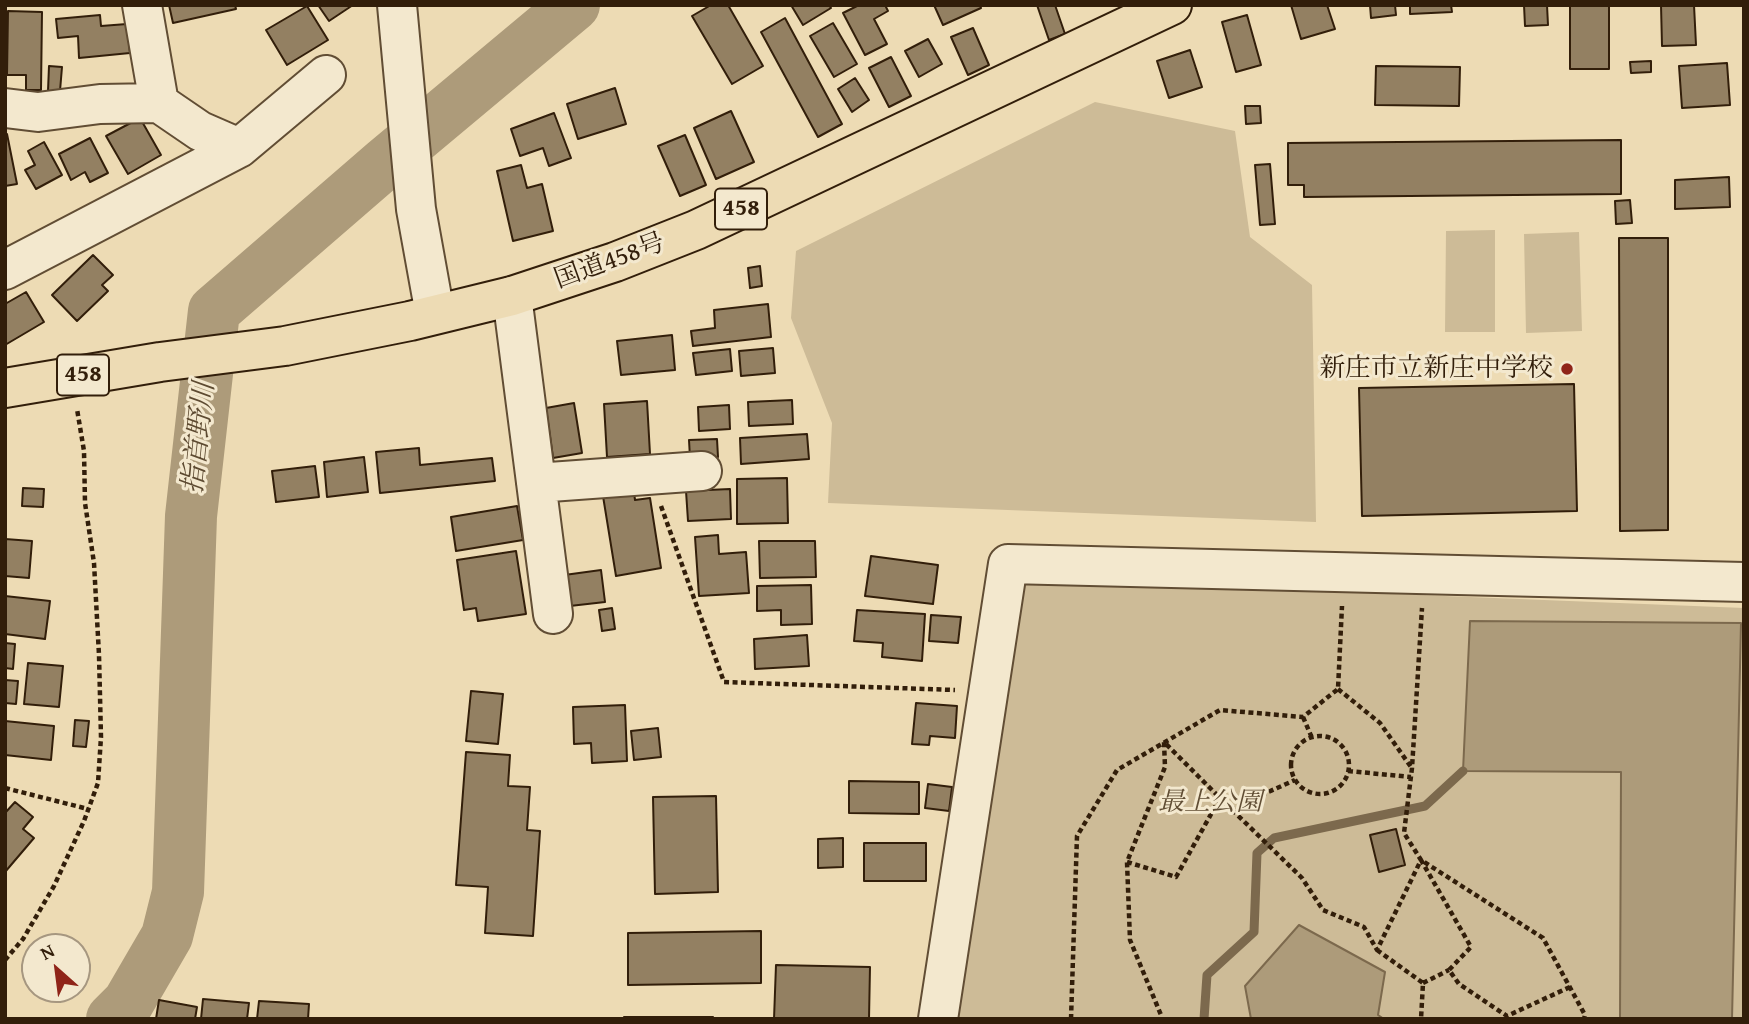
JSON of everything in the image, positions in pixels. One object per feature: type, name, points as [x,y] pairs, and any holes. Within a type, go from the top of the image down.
[{"type":"highway","name":"国道458号","points":[[5,388],[160,362],[285,346],[512,296],[615,262],[696,230],[1151,10]]},
{"type":"street","points":[[142,5],[159,103]]},
{"type":"street","points":[[398,12],[416,208],[435,314]]},
{"type":"street","points":[[5,270],[240,148],[326,75]]},
{"type":"street","points":[[5,108],[38,112],[100,104],[159,103],[200,131],[240,148]]},
{"type":"street","points":[[512,296],[553,614]]},
{"type":"street","points":[[536,483],[702,471]]},
{"type":"street","points":[[938,1019],[1008,564],[1744,582]]},
{"type":"path","points":[[5,960],[23,939],[54,886],[98,783],[101,737],[94,563],[85,503],[84,451],[71,377]]},
{"type":"path","points":[[651,475],[724,682],[988,691]]},
{"type":"path","points":[[1071,1019],[1077,836],[1116,770],[1220,710],[1304,717],[1338,689],[1343,572]]},
{"type":"path","points":[[1423,983],[1449,970],[1471,947],[1404,833],[1412,768],[1424,575]]},
{"type":"path","points":[[1338,689],[1380,723],[1412,768]]},
{"type":"path","points":[[1304,717],[1312,738]]},
{"type":"path","points":[[1325,737],[1341,745],[1346,752],[1348,771],[1345,781],[1329,793],[1310,793],[1301,788],[1295,780],[1291,761],[1299,745],[1312,738],[1325,737]]},
{"type":"path","points":[[1164,742],[1302,878],[1323,910],[1364,927],[1377,950],[1423,983]]},
{"type":"path","points":[[1160,1019],[1161,1015],[1130,940],[1127,863],[1165,767],[1164,742]]},
{"type":"path","points":[[1348,771],[1411,777]]},
{"type":"path","points":[[1230,809],[1295,780]]},
{"type":"path","points":[[5,788],[88,808]]},
{"type":"path","points":[[1127,863],[1176,877],[1220,798]]},
{"type":"path","points":[[1377,950],[1421,860]]},
{"type":"path","points":[[1421,860],[1543,938],[1585,1015],[1584,1019]]},
{"type":"path","points":[[1449,970],[1459,984],[1507,1018],[1570,987]]},
{"type":"path","points":[[1421,1019],[1423,983]]},
{"type":"green space","points":[[1095,102],[1235,131],[1250,237],[1312,285],[1316,522],[828,503],[832,423],[791,318],[796,251]]},
{"type":"green space","points":[[1495,230],[1495,332],[1445,332],[1446,231]]},
{"type":"green space","points":[[1579,232],[1582,331],[1526,333],[1524,234]]},
{"type":"green space","name":"最上公園","points":[[1020,579],[1744,608],[1744,1019],[952,1019]]},
{"type":"shaded area","points":[[1470,621],[1741,623],[1732,1019],[1620,1019],[1621,772],[1463,771]]},
{"type":"shaded area","points":[[1299,925],[1385,972],[1378,1015],[1384,1019],[1251,1019],[1245,986]]},
{"type":"building","points":[[169,5],[235,5],[236,9],[173,23]]},
{"type":"building","points":[[318,5],[353,5],[329,21]]},
{"type":"building","points":[[711,5],[728,5],[763,66],[732,84],[692,16]]},
{"type":"building","points":[[791,5],[829,5],[831,8],[803,25]]},
{"type":"building","points":[[859,5],[885,5],[888,11],[874,19],[887,44],[865,55],[843,13]]},
{"type":"building","points":[[934,5],[980,5],[981,8],[943,25]]},
{"type":"building","points":[[1037,5],[1055,5],[1065,34],[1049,40]]},
{"type":"building","points":[[1291,5],[1327,5],[1335,29],[1301,39]]},
{"type":"building","points":[[1370,5],[1395,5],[1396,15],[1371,18]]},
{"type":"building","points":[[1410,5],[1451,5],[1452,12],[1410,14]]},
{"type":"building","points":[[1524,5],[1547,5],[1548,25],[1525,26]]},
{"type":"building","points":[[1570,5],[1609,5],[1609,69],[1570,69]]},
{"type":"building","points":[[1661,5],[1694,5],[1696,45],[1662,46]]},
{"type":"building","points":[[307,6],[328,40],[287,65],[266,30]]},
{"type":"building","points":[[8,11],[42,12],[41,90],[26,90],[26,75],[7,75]]},
{"type":"building","points":[[100,15],[101,26],[127,24],[130,53],[79,58],[78,36],[58,38],[56,19]]},
{"type":"building","points":[[1247,15],[1261,65],[1236,72],[1222,22]]},
{"type":"building","points":[[785,18],[842,124],[818,137],[761,32]]},
{"type":"building","points":[[833,23],[857,64],[834,77],[810,36]]},
{"type":"building","points":[[973,28],[989,65],[968,75],[951,37]]},
{"type":"building","points":[[928,39],[942,64],[919,77],[905,51]]},
{"type":"building","points":[[1190,50],[1202,87],[1169,98],[1157,61]]},
{"type":"building","points":[[891,57],[911,96],[889,107],[869,68]]},
{"type":"building","points":[[1651,61],[1651,72],[1631,73],[1630,62]]},
{"type":"building","points":[[1727,63],[1730,105],[1682,108],[1679,66]]},
{"type":"building","points":[[49,66],[62,67],[60,91],[48,91]]},
{"type":"building","points":[[1376,66],[1460,67],[1459,106],[1375,105]]},
{"type":"building","points":[[855,78],[869,100],[852,112],[838,89]]},
{"type":"building","points":[[615,88],[626,124],[578,139],[567,104]]},
{"type":"building","points":[[1245,106],[1260,106],[1261,123],[1246,124]]},
{"type":"building","points":[[731,111],[754,162],[716,179],[694,128]]},
{"type":"building","points":[[554,113],[571,158],[549,166],[543,148],[520,156],[511,129]]},
{"type":"building","points":[[140,118],[161,155],[128,174],[106,136]]},
{"type":"building","points":[[7,134],[17,184],[5,186],[5,135]]},
{"type":"building","points":[[685,135],[706,185],[680,196],[658,146]]},
{"type":"building","points":[[90,138],[108,173],[90,182],[85,172],[71,180],[59,154]]},
{"type":"building","points":[[1621,140],[1621,194],[1304,197],[1304,185],[1288,185],[1288,143]]},
{"type":"building","points":[[44,142],[62,175],[36,189],[25,170],[35,165],[28,151]]},
{"type":"building","points":[[1270,164],[1275,224],[1260,225],[1255,165]]},
{"type":"building","points":[[521,165],[527,188],[542,184],[553,231],[513,241],[497,171]]},
{"type":"building","points":[[1729,177],[1730,207],[1675,209],[1675,180]]},
{"type":"building","points":[[1630,200],[1632,223],[1616,224],[1615,201]]},
{"type":"building","points":[[1619,238],[1668,238],[1668,530],[1620,531]]},
{"type":"building","points":[[93,255],[113,275],[102,285],[108,291],[77,321],[52,295]]},
{"type":"building","points":[[760,266],[762,286],[750,288],[748,268]]},
{"type":"building","points":[[26,292],[44,322],[5,345],[5,304]]},
{"type":"building","points":[[768,304],[771,337],[693,346],[691,331],[715,328],[714,310]]},
{"type":"building","points":[[672,335],[675,370],[621,375],[617,341]]},
{"type":"building","points":[[773,348],[775,373],[741,376],[739,351]]},
{"type":"building","points":[[730,349],[732,371],[696,375],[693,353]]},
{"type":"building","points":[[1574,384],[1577,511],[1362,516],[1359,388]]},
{"type":"building","points":[[792,400],[793,424],[749,426],[748,402]]},
{"type":"building","points":[[647,401],[650,454],[607,457],[604,404]]},
{"type":"building","points":[[574,403],[582,453],[553,458],[546,408]]},
{"type":"building","points":[[729,405],[730,429],[699,431],[698,407]]},
{"type":"building","points":[[807,434],[809,459],[741,464],[740,438]]},
{"type":"building","points":[[717,439],[718,457],[690,458],[689,440]]},
{"type":"building","points":[[419,448],[420,465],[492,458],[495,481],[380,493],[376,452]]},
{"type":"building","points":[[364,457],[368,492],[327,497],[324,462]]},
{"type":"building","points":[[315,466],[319,497],[276,502],[272,471]]},
{"type":"building","points":[[787,478],[788,523],[737,524],[737,479]]},
{"type":"building","points":[[633,485],[635,500],[650,498],[661,568],[616,576],[602,490]]},
{"type":"building","points":[[23,488],[44,489],[43,507],[22,506]]},
{"type":"building","points":[[730,489],[731,519],[688,521],[686,491]]},
{"type":"building","points":[[517,506],[523,540],[456,551],[451,517]]},
{"type":"building","points":[[718,535],[719,554],[746,552],[749,593],[699,596],[695,537]]},
{"type":"building","points":[[5,539],[32,541],[29,578],[5,576]]},
{"type":"building","points":[[759,541],[815,541],[816,577],[760,578]]},
{"type":"building","points":[[516,551],[526,614],[478,621],[476,608],[464,610],[457,560]]},
{"type":"building","points":[[871,556],[938,565],[933,604],[865,596]]},
{"type":"building","points":[[601,570],[605,602],[561,607],[557,576]]},
{"type":"building","points":[[811,585],[812,624],[781,625],[781,610],[757,611],[757,586]]},
{"type":"building","points":[[5,596],[50,601],[45,639],[5,634]]},
{"type":"building","points":[[612,608],[615,629],[602,631],[599,610]]},
{"type":"building","points":[[857,610],[925,614],[922,661],[882,657],[883,643],[854,641]]},
{"type":"building","points":[[931,615],[961,617],[958,643],[929,641]]},
{"type":"building","points":[[807,635],[809,666],[755,669],[754,639]]},
{"type":"building","points":[[5,643],[15,644],[13,669],[5,668]]},
{"type":"building","points":[[28,663],[63,666],[59,707],[24,704]]},
{"type":"building","points":[[5,680],[18,681],[16,704],[5,703]]},
{"type":"building","points":[[471,691],[503,694],[498,744],[466,741]]},
{"type":"building","points":[[916,703],[957,706],[955,738],[930,736],[929,745],[912,744]]},
{"type":"building","points":[[625,705],[627,761],[592,763],[591,743],[574,744],[573,707]]},
{"type":"building","points":[[75,720],[89,721],[86,747],[73,746]]},
{"type":"building","points":[[5,721],[54,726],[51,760],[5,755]]},
{"type":"building","points":[[658,728],[661,757],[634,760],[631,731]]},
{"type":"building","points":[[466,752],[510,755],[508,786],[530,787],[527,830],[540,831],[533,936],[485,933],[488,887],[456,885]]},
{"type":"building","points":[[849,781],[919,782],[919,814],[849,813]]},
{"type":"building","points":[[928,784],[952,787],[949,811],[925,808]]},
{"type":"building","points":[[716,796],[718,892],[655,894],[653,797]]},
{"type":"building","points":[[15,802],[33,817],[23,829],[34,838],[5,872],[5,813]]},
{"type":"building","points":[[1396,829],[1405,865],[1379,872],[1370,835]]},
{"type":"building","points":[[843,838],[843,867],[818,868],[818,839]]},
{"type":"building","points":[[864,843],[926,843],[926,881],[864,881]]},
{"type":"building","points":[[761,931],[761,983],[628,985],[628,933]]},
{"type":"building","points":[[776,965],[870,967],[869,1019],[774,1019]]},
{"type":"building","points":[[203,999],[249,1003],[247,1019],[201,1019]]},
{"type":"building","points":[[159,1000],[197,1007],[195,1019],[156,1019]]},
{"type":"building","points":[[259,1001],[309,1004],[308,1019],[257,1019]]},
{"type":"building","points":[[713,1017],[713,1019],[624,1019]]},
{"type":"waterway","name":"指首野川","points":[[112,1019],[128,1003],[167,936],[178,892],[191,516],[214,311],[574,5]]},
{"type":"waterway","points":[[1204,1019],[1207,975],[1254,932],[1257,853],[1274,838],[1425,806],[1463,771]]},
{"type":"place","name":"新庄市立新庄中学校","points":[[1567,369]]}]
